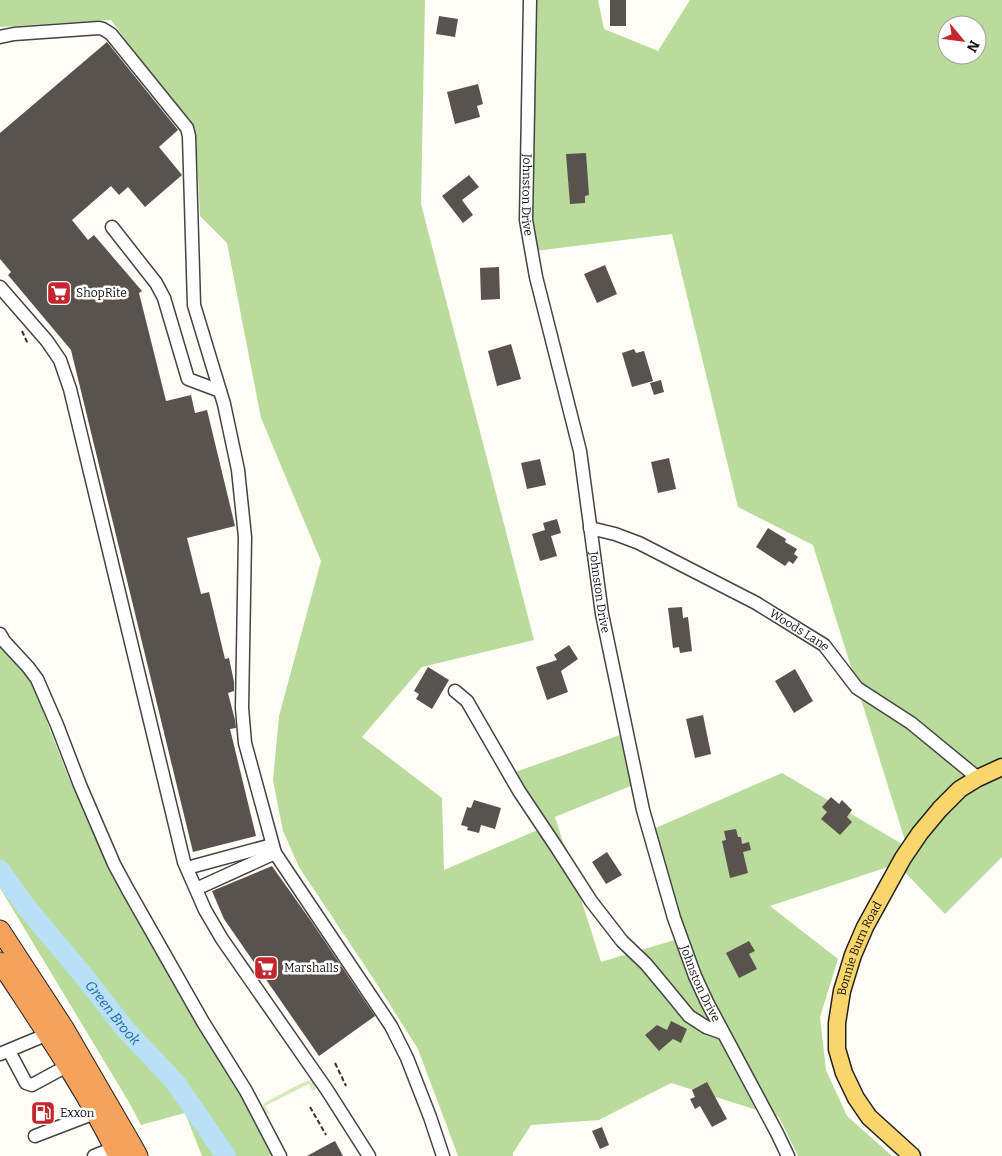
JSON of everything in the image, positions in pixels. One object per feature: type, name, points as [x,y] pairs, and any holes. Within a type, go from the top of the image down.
[{"type":"highway","points":[[0,930],[64,1028],[138,1156]]},
{"type":"highway","points":[[2,970],[48,1034],[116,1152]]},
{"type":"main road","name":"Bonnie Burn Road","points":[[912,1156],[869,1117],[856,1098],[844,1074],[837,1049],[837,1023],[842,991],[853,955],[865,927],[903,858],[920,832],[960,789],[1002,767]]},
{"type":"street","name":"Johnston Drive","points":[[530,0],[526,220],[536,277],[580,451],[602,614],[643,810],[674,918],[695,976],[788,1156]]},
{"type":"street","points":[[0,37],[23,33],[103,29],[110,34],[187,128],[189,136],[194,305],[224,404],[238,470],[245,537],[242,708],[245,743],[274,849],[391,1026],[413,1073],[443,1156]]},
{"type":"street","points":[[112,226],[156,283],[164,298],[188,379],[220,391]]},
{"type":"street","points":[[0,287],[47,341],[60,360],[70,389],[184,862],[205,910],[222,939],[330,1095],[369,1156]]},
{"type":"street","name":"Woods Lane","points":[[590,528],[615,534],[639,543],[756,603],[824,645],[857,688],[911,723],[978,778]]},
{"type":"street","points":[[0,634],[37,679],[80,785],[121,877],[199,1014],[246,1091],[280,1156]]},
{"type":"street","points":[[455,691],[467,701],[518,791],[591,901],[622,941],[656,976],[689,1016],[706,1027],[723,1033]]},
{"type":"street","points":[[187,868],[274,849]]},
{"type":"street","points":[[196,889],[274,849]]},
{"type":"street","points":[[48,1034],[5,1053],[26,1083],[32,1085],[67,1066]]},
{"type":"street","points":[[35,1136],[95,1113]]},
{"type":"street","points":[[94,1156],[116,1152]]},
{"type":"path","points":[[334,1062],[346,1086]]},
{"type":"path","points":[[310,1107],[326,1135]]},
{"type":"green space","points":[[0,0],[425,0],[421,204],[534,640],[422,667],[362,737],[442,798],[444,870],[540,829],[504,776],[620,735],[633,785],[555,817],[601,962],[678,939],[644,833],[782,773],[907,847],[813,545],[738,507],[672,234],[527,252],[523,0],[598,0],[604,29],[658,51],[690,0],[1002,0],[1002,857],[945,914],[897,864],[770,906],[838,959],[820,1017],[826,1070],[847,1116],[892,1156],[798,1156],[779,1117],[671,1083],[599,1120],[531,1125],[513,1153],[513,1156],[458,1156],[418,1049],[299,867],[283,831],[273,780],[279,716],[321,561],[261,418],[227,243],[200,216],[196,135],[111,20],[0,27]]},
{"type":"green space","points":[[0,646],[34,684],[68,776],[121,893],[189,1008],[239,1087],[273,1156],[202,1156],[185,1113],[141,1125],[0,888]]},
{"type":"green space","points":[[310,1080],[317,1087],[315,1090],[312,1090],[309,1084],[265,1106],[269,1113],[267,1115],[263,1108],[264,1103]]},
{"type":"building","points":[[610,0],[626,0],[626,26],[610,26]]},
{"type":"building","points":[[439,16],[458,19],[455,37],[436,34]]},
{"type":"building","points":[[107,42],[178,130],[159,147],[182,175],[145,207],[128,187],[119,195],[111,186],[72,220],[88,240],[94,235],[142,291],[139,293],[166,401],[191,395],[195,413],[207,410],[235,526],[187,538],[201,594],[209,592],[225,659],[229,658],[234,691],[228,693],[236,728],[230,729],[256,836],[193,852],[71,350],[8,275],[11,272],[0,259],[0,133]]},
{"type":"building","points":[[478,84],[483,104],[477,106],[480,117],[455,124],[447,92]]},
{"type":"building","points":[[586,153],[589,195],[585,196],[585,203],[570,204],[566,154]]},
{"type":"building","points":[[469,175],[479,187],[462,200],[473,215],[463,223],[442,196]]},
{"type":"building","points":[[605,265],[617,294],[597,303],[584,274]]},
{"type":"building","points":[[499,267],[500,299],[481,300],[480,268]]},
{"type":"building","points":[[511,344],[521,379],[497,386],[488,351]]},
{"type":"building","points":[[634,349],[636,353],[644,351],[653,381],[632,387],[622,353]]},
{"type":"building","points":[[661,380],[664,392],[654,395],[650,383]]},
{"type":"building","points":[[669,458],[676,489],[658,493],[651,462]]},
{"type":"building","points":[[540,459],[546,485],[527,489],[521,463]]},
{"type":"building","points":[[557,519],[561,533],[551,536],[557,556],[540,561],[532,534],[545,530],[543,523]]},
{"type":"building","points":[[768,528],[786,539],[785,542],[797,549],[794,554],[798,557],[793,564],[789,561],[785,566],[756,547]]},
{"type":"building","points":[[682,607],[683,618],[688,617],[692,651],[680,653],[679,647],[673,648],[668,608]]},
{"type":"building","points":[[569,645],[578,659],[561,671],[568,692],[547,700],[536,667],[557,660],[554,655]]},
{"type":"building","points":[[428,667],[449,680],[432,709],[416,699],[419,694],[414,691]]},
{"type":"building","points":[[795,669],[813,701],[794,713],[775,681]]},
{"type":"building","points":[[703,715],[711,754],[695,758],[686,719]]},
{"type":"building","points":[[831,797],[839,804],[842,800],[852,810],[847,817],[852,822],[840,835],[821,819],[827,812],[822,807]]},
{"type":"building","points":[[474,800],[501,808],[495,829],[481,825],[479,833],[467,830],[468,827],[461,825],[467,807],[471,808]]},
{"type":"building","points":[[736,829],[738,837],[741,837],[742,844],[749,842],[751,850],[743,852],[748,873],[730,878],[722,841],[726,840],[724,831]]},
{"type":"building","points":[[607,852],[622,875],[606,884],[592,862]]},
{"type":"building","points":[[272,866],[375,1016],[319,1056],[224,919],[212,891]]},
{"type":"building","points":[[749,941],[755,951],[749,954],[757,969],[739,978],[726,953]]},
{"type":"building","points":[[671,1021],[687,1029],[681,1043],[673,1039],[659,1051],[645,1035],[657,1025],[667,1030]]},
{"type":"building","points":[[707,1082],[727,1119],[712,1127],[700,1106],[695,1109],[690,1099],[695,1097],[692,1090]]},
{"type":"building","points":[[602,1127],[609,1145],[600,1149],[592,1131]]},
{"type":"building","points":[[335,1141],[343,1156],[307,1156],[329,1144]]},
{"type":"waterway","name":"Green Brook","points":[[0,870],[27,908],[126,1030],[175,1082],[226,1156]]},
{"type":"place","name":"ShopRite","points":[[59,293]]},
{"type":"place","name":"Marshalls","points":[[266,968]]},
{"type":"place","name":"Exxon","points":[[43,1113]]}]
